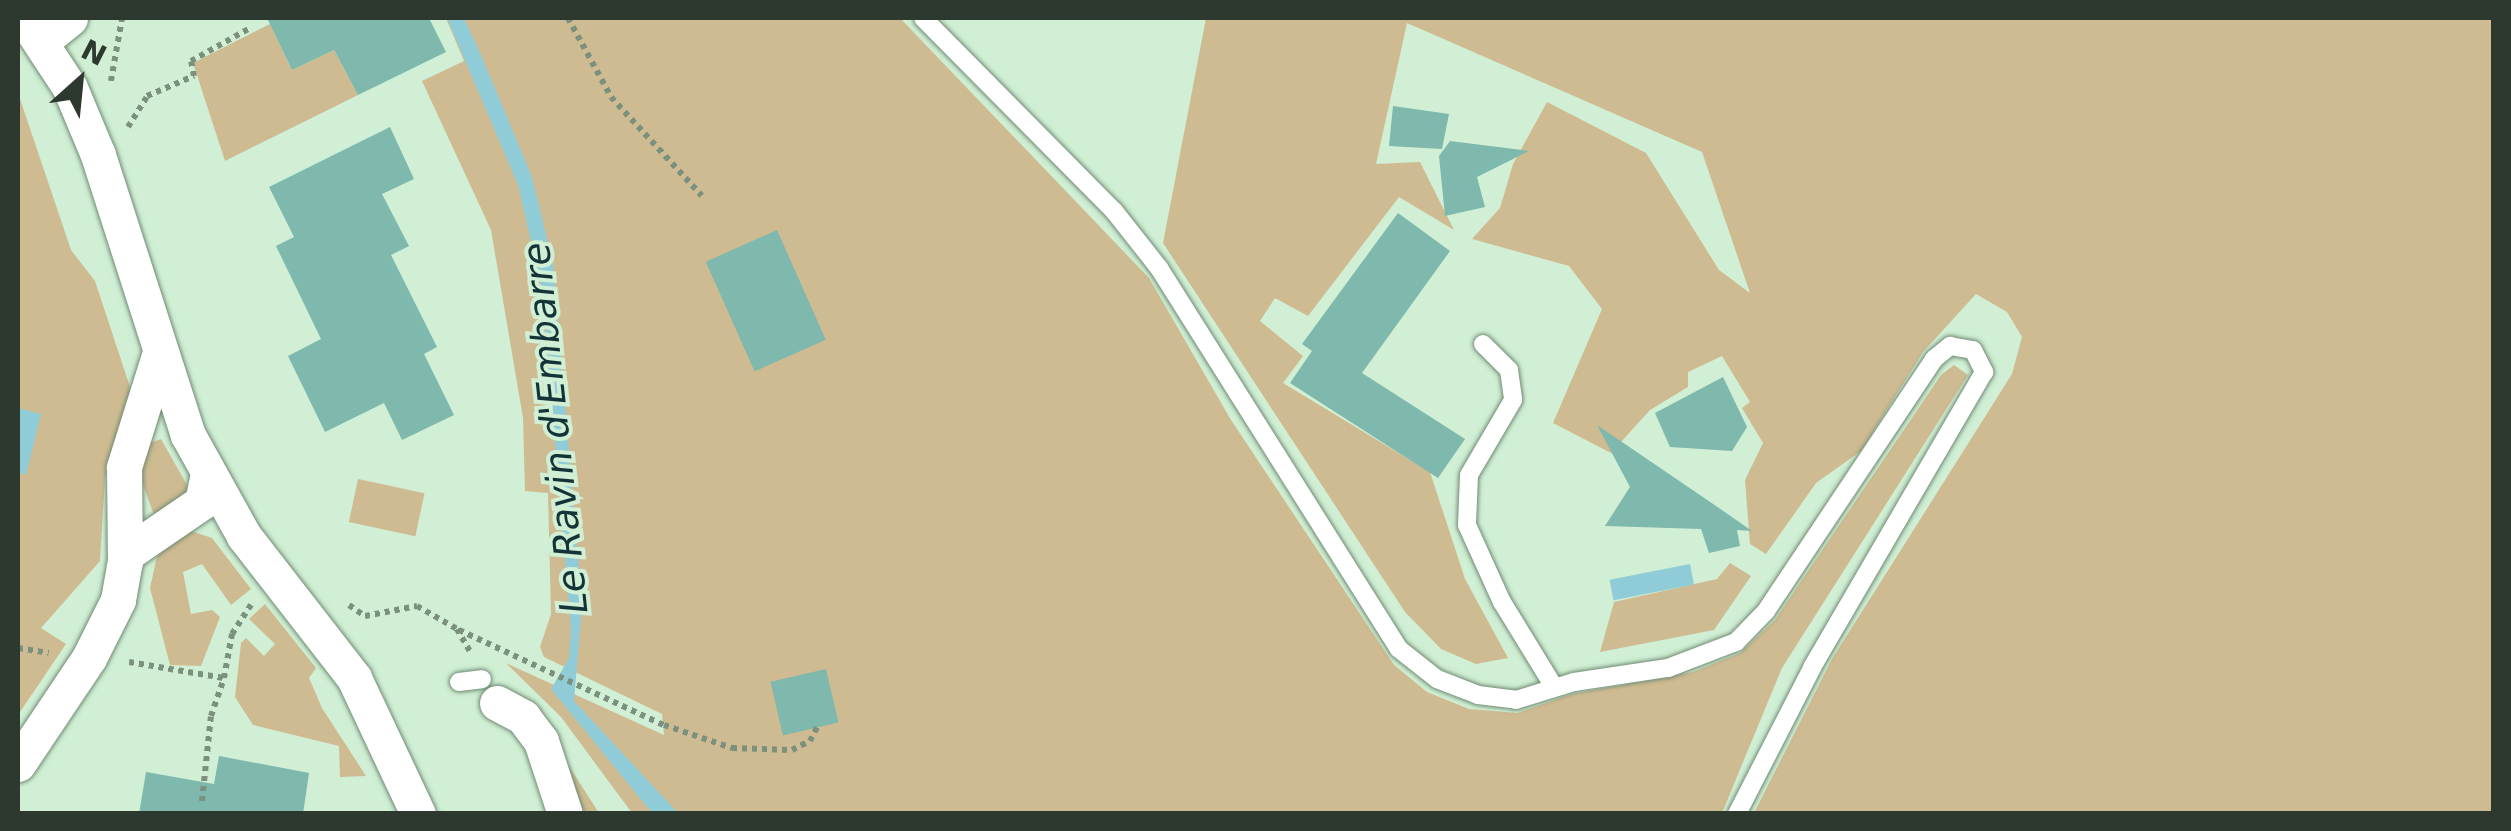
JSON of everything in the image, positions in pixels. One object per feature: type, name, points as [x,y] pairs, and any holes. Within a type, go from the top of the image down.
[{"type":"street","points":[[18,764],[108,622],[126,554],[124,467],[157,400],[158,355],[98,155],[33,29],[70,18]]},
{"type":"street","points":[[157,400],[238,526],[354,678],[418,814]]},
{"type":"street","points":[[126,554],[204,500],[208,474]]},
{"type":"street","points":[[182,515],[208,514],[238,526]]},
{"type":"street","points":[[490,691],[523,717],[541,741],[565,814]]},
{"type":"lane","points":[[923,18],[1114,210],[1159,268],[1399,649],[1437,680],[1478,696],[1516,700],[1554,687],[1668,668],[1736,642],[1766,612],[1934,359],[1950,346],[1972,350],[1984,372],[1829,637],[1738,814]]},
{"type":"lane","points":[[1483,344],[1509,370],[1513,400],[1469,475],[1466,525],[1481,562],[1554,687]]},
{"type":"lane","points":[[459,682],[490,691]]},
{"type":"path","points":[[115,100],[112,54],[122,18]]},
{"type":"path","points":[[568,18],[611,97],[702,196]]},
{"type":"path","points":[[128,122],[147,96],[194,76],[191,61],[250,28]]},
{"type":"path","points":[[119,116],[124,132]]},
{"type":"path","points":[[338,592],[366,616],[406,604],[664,725],[732,748],[792,750],[810,741],[817,728]]},
{"type":"path","points":[[108,622],[128,634],[124,656],[131,666],[224,678]]},
{"type":"path","points":[[457,629],[490,691]]},
{"type":"path","points":[[202,801],[211,716],[224,678],[229,646]]},
{"type":"path","points":[[18,648],[56,654]]},
{"type":"shaded area","points":[[446,18],[900,18],[1149,278],[1231,420],[1394,665],[1427,692],[1469,709],[1517,713],[1572,694],[1693,672],[1740,653],[1775,620],[1941,375],[1954,365],[1968,375],[1782,668],[1722,813],[632,813],[561,717],[506,663],[664,735],[662,714],[544,657],[540,647],[551,614],[548,493],[525,491],[523,418],[491,230],[422,81],[464,61]]},
{"type":"shaded area","points":[[1206,18],[2493,18],[2493,813],[1754,813],[1832,659],[2012,374],[2022,337],[2007,312],[1976,294],[1923,352],[1861,451],[1816,483],[1766,554],[1750,544],[1745,480],[1763,443],[1742,408],[1750,402],[1722,356],[1688,372],[1688,387],[1650,410],[1611,453],[1553,423],[1602,309],[1569,266],[1472,239],[1500,208],[1513,164],[1547,102],[1646,153],[1719,270],[1750,293],[1702,152],[1407,23],[1376,164],[1420,162],[1454,230],[1399,197],[1308,316],[1275,298],[1260,321],[1303,356],[1283,383],[1430,472],[1465,579],[1508,658],[1476,664],[1441,649],[1405,612],[1163,243]]},
{"type":"shaded area","points":[[270,24],[292,70],[334,50],[358,95],[225,161],[193,63]]},
{"type":"shaded area","points":[[18,93],[71,250],[95,281],[131,390],[105,478],[100,561],[41,628],[66,644],[18,715]]},
{"type":"shaded area","points":[[161,439],[191,492],[154,515],[142,482],[144,455],[147,444]]},
{"type":"shaded area","points":[[358,479],[425,493],[415,536],[349,522]]},
{"type":"shaded area","points":[[182,528],[212,538],[251,589],[231,605],[202,564],[183,572],[191,614],[212,610],[220,617],[201,666],[170,665],[150,588],[157,556]]},
{"type":"shaded area","points":[[1730,563],[1751,576],[1714,630],[1600,652],[1614,602],[1717,579]]},
{"type":"shaded area","points":[[265,604],[316,668],[309,678],[322,708],[366,776],[340,777],[339,746],[253,725],[235,697],[241,643],[246,638],[264,656],[275,644],[249,619]]},
{"type":"shaded area","points":[[543,729],[572,771],[599,813],[570,813]]},
{"type":"water","name":"Le Ravin d'Embarre","points":[[447,18],[464,18],[481,55],[532,177],[553,263],[582,605],[574,701],[678,813],[652,813],[551,689],[569,658],[571,629],[542,289],[518,185]]},
{"type":"water","points":[[18,408],[41,414],[26,475],[18,472]]},
{"type":"water","points":[[1690,564],[1694,585],[1614,600],[1610,580]]},
{"type":"building","points":[[267,18],[429,18],[446,52],[358,95],[334,50],[292,70]]},
{"type":"building","points":[[1393,106],[1449,114],[1442,149],[1389,146]]},
{"type":"building","points":[[390,127],[414,179],[382,194],[409,246],[391,255],[437,347],[424,354],[454,415],[402,440],[384,403],[325,432],[288,356],[321,339],[276,246],[294,237],[269,187]]},
{"type":"building","points":[[1450,141],[1529,151],[1477,177],[1485,207],[1445,216],[1439,156]]},
{"type":"building","points":[[1398,213],[1450,251],[1362,373],[1465,439],[1438,478],[1290,383],[1312,351],[1302,344]]},
{"type":"building","points":[[777,230],[826,340],[755,371],[706,262]]},
{"type":"building","points":[[1723,377],[1747,427],[1732,451],[1670,447],[1655,413]]},
{"type":"building","points":[[1597,425],[1752,531],[1737,530],[1740,546],[1709,553],[1701,529],[1605,526],[1630,487]]},
{"type":"building","points":[[826,669],[838,723],[783,735],[770,682]]},
{"type":"building","points":[[219,756],[309,773],[303,814],[139,814],[146,772],[214,784]]}]
